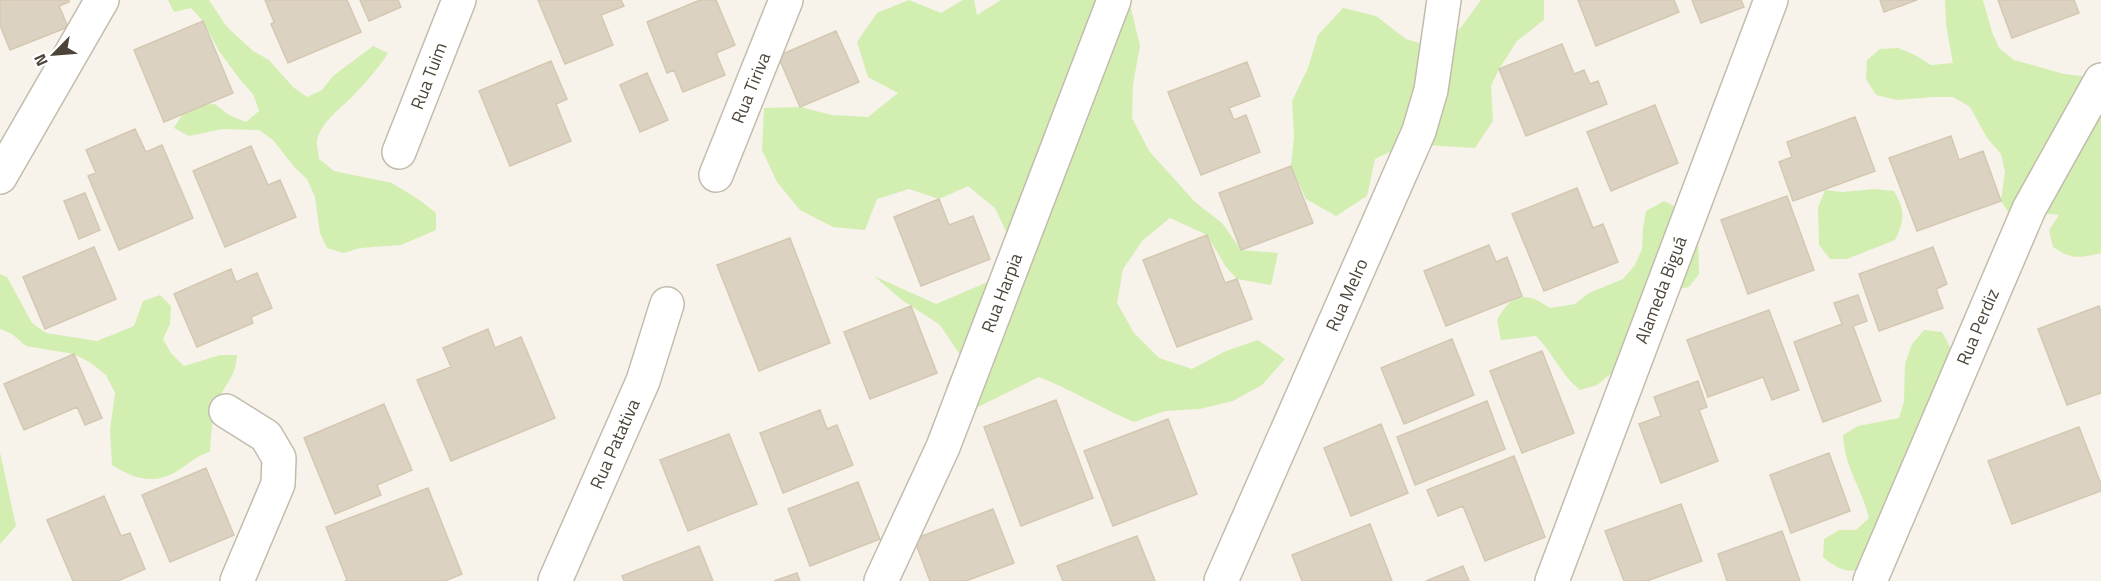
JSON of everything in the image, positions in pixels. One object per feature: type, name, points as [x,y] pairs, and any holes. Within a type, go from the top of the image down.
[{"type":"street","points":[[0,177],[102,0]]},
{"type":"street","name":"Rua Tuim","points":[[399,152],[459,0]]},
{"type":"street","name":"Rua Tiriva","points":[[716,175],[786,0]]},
{"type":"street","name":"Rua Harpia","points":[[880,581],[943,447],[1114,0]]},
{"type":"street","name":"Rua Melro","points":[[1221,581],[1419,131],[1431,90],[1444,0]]},
{"type":"street","name":"Alameda Biguá","points":[[1552,581],[1771,0]]},
{"type":"street","name":"Rua Perdiz","points":[[1870,581],[2029,209],[2101,80]]},
{"type":"street","name":"Rua Patativa","points":[[555,581],[643,381],[667,304]]},
{"type":"street","points":[[226,411],[266,436],[279,458],[278,484],[237,581]]},
{"type":"green space","points":[[168,0],[209,0],[227,27],[253,51],[269,60],[293,87],[307,97],[322,90],[333,76],[373,46],[388,53],[319,133],[317,144],[319,159],[334,171],[392,183],[436,213],[436,230],[401,245],[360,248],[344,253],[327,248],[320,233],[315,197],[307,179],[295,168],[273,140],[259,130],[223,129],[189,136],[174,128],[186,112],[200,105],[215,104],[229,115],[246,122],[259,111],[253,94],[219,51],[203,21],[191,8],[174,12]]},
{"type":"green space","points":[[909,0],[941,13],[963,0],[974,0],[977,15],[1001,0],[1129,0],[1140,46],[1133,84],[1132,118],[1149,151],[1195,202],[1222,223],[1241,250],[1278,253],[1271,285],[1237,279],[1226,267],[1207,235],[1170,218],[1143,240],[1123,269],[1117,303],[1134,333],[1159,358],[1192,369],[1226,351],[1258,340],[1285,359],[1262,385],[1233,401],[1200,409],[1165,411],[1134,422],[1039,377],[976,408],[946,387],[960,355],[940,325],[902,300],[874,276],[936,304],[1004,275],[1010,240],[995,208],[968,186],[939,199],[909,189],[877,199],[865,230],[833,227],[800,210],[777,182],[762,150],[764,108],[800,107],[832,115],[868,117],[898,93],[868,77],[857,42],[877,13]]},
{"type":"green space","points":[[1481,0],[1544,0],[1544,20],[1517,41],[1499,69],[1491,86],[1493,121],[1475,148],[1407,144],[1375,159],[1367,196],[1336,216],[1306,199],[1291,166],[1294,137],[1292,101],[1308,68],[1318,35],[1343,8],[1376,16],[1406,39],[1442,50]]},
{"type":"green space","points":[[1945,0],[1983,0],[1999,48],[2014,60],[2064,74],[2082,76],[2101,87],[2101,253],[2076,257],[2053,247],[2049,230],[2059,215],[2041,213],[2010,215],[2001,201],[2005,172],[2001,154],[1987,138],[1970,107],[1953,97],[1897,100],[1876,95],[1866,79],[1867,60],[1880,49],[1898,48],[1931,65],[1953,63],[1946,25]]},
{"type":"green space","points":[[1875,189],[1894,191],[1900,204],[1902,221],[1895,240],[1847,259],[1830,259],[1819,245],[1818,208],[1825,190],[1842,192]]},
{"type":"green space","points":[[1664,201],[1680,209],[1698,239],[1699,274],[1689,287],[1670,290],[1640,350],[1597,385],[1580,390],[1536,336],[1501,340],[1497,320],[1508,304],[1514,300],[1526,297],[1550,308],[1575,304],[1589,293],[1623,279],[1635,265],[1642,249],[1646,211]]},
{"type":"green space","points":[[0,274],[7,277],[32,323],[46,333],[97,341],[134,326],[143,301],[160,295],[171,306],[170,324],[163,339],[171,353],[184,366],[220,355],[237,355],[233,374],[219,399],[215,412],[210,452],[198,457],[173,474],[155,479],[138,477],[112,465],[110,430],[115,393],[106,375],[91,363],[74,354],[26,346],[12,334],[0,329]]},
{"type":"green space","points":[[1924,330],[1942,332],[1950,347],[1949,365],[1875,565],[1859,570],[1836,567],[1823,557],[1824,539],[1839,530],[1856,530],[1869,518],[1850,468],[1843,435],[1858,426],[1899,418],[1904,401],[1905,364],[1912,344]]},
{"type":"green space","points":[[0,452],[16,526],[0,544]]},
{"type":"building","points":[[0,0],[69,0],[59,6],[68,27],[10,50],[0,25]]},
{"type":"building","points":[[265,0],[347,0],[361,32],[288,63],[271,24],[274,22]]},
{"type":"building","points":[[360,0],[398,0],[401,7],[369,21]]},
{"type":"building","points":[[538,0],[621,0],[624,6],[601,15],[613,45],[565,64]]},
{"type":"building","points":[[700,0],[716,0],[735,45],[716,53],[725,75],[683,92],[674,70],[667,73],[647,22]]},
{"type":"building","points":[[1578,0],[1674,0],[1679,12],[1596,46]]},
{"type":"building","points":[[1692,0],[1741,0],[1744,7],[1701,23]]},
{"type":"building","points":[[1880,0],[1917,0],[1884,12]]},
{"type":"building","points":[[1998,0],[2074,0],[2079,13],[2012,38]]},
{"type":"building","points":[[203,21],[233,93],[164,122],[134,50]]},
{"type":"building","points":[[836,31],[859,82],[800,107],[778,56]]},
{"type":"building","points":[[1562,44],[1574,74],[1584,70],[1590,84],[1598,81],[1607,104],[1526,136],[1499,69]]},
{"type":"building","points":[[551,61],[567,99],[556,104],[571,141],[510,166],[479,91]]},
{"type":"building","points":[[1247,62],[1260,96],[1229,108],[1234,120],[1246,115],[1260,152],[1201,175],[1168,92]]},
{"type":"building","points":[[647,73],[668,120],[640,132],[620,85]]},
{"type":"building","points":[[1655,105],[1678,163],[1611,191],[1587,132]]},
{"type":"building","points":[[1855,117],[1875,171],[1793,201],[1779,162],[1792,157],[1787,142]]},
{"type":"building","points":[[135,129],[146,152],[162,145],[193,218],[119,250],[88,176],[96,173],[86,150]]},
{"type":"building","points":[[1951,136],[1959,160],[1983,151],[2001,201],[1917,231],[1889,158]]},
{"type":"building","points":[[251,146],[268,185],[280,180],[296,217],[225,247],[193,171]]},
{"type":"building","points":[[1291,166],[1313,223],[1241,250],[1219,193]]},
{"type":"building","points":[[1577,188],[1593,228],[1603,224],[1618,262],[1544,291],[1512,214]]},
{"type":"building","points":[[85,193],[100,230],[79,239],[64,201]]},
{"type":"building","points":[[1787,196],[1814,270],[1748,294],[1721,220]]},
{"type":"building","points":[[939,199],[949,225],[973,216],[990,259],[921,286],[894,217]]},
{"type":"building","points":[[1207,235],[1225,283],[1237,279],[1252,319],[1177,347],[1143,260]]},
{"type":"building","points":[[790,238],[830,343],[759,371],[717,265]]},
{"type":"building","points":[[1489,245],[1496,262],[1507,257],[1522,296],[1446,326],[1424,271]]},
{"type":"building","points":[[94,247],[116,299],[45,329],[23,277]]},
{"type":"building","points":[[1933,247],[1947,284],[1936,289],[1943,308],[1879,331],[1859,274]]},
{"type":"building","points":[[231,269],[236,282],[257,273],[272,308],[251,317],[253,323],[197,347],[174,294]]},
{"type":"building","points":[[1858,295],[1867,321],[1853,326],[1881,401],[1823,422],[1794,342],[1842,324],[1834,303]]},
{"type":"building","points":[[911,306],[937,373],[870,399],[844,332]]},
{"type":"building","points":[[2099,306],[2101,313],[2101,393],[2067,405],[2038,329]]},
{"type":"building","points":[[1769,310],[1799,390],[1772,400],[1763,377],[1708,397],[1687,340]]},
{"type":"building","points":[[488,329],[495,348],[521,337],[555,418],[451,461],[417,380],[451,367],[443,348]]},
{"type":"building","points":[[1452,339],[1474,395],[1404,424],[1381,368]]},
{"type":"building","points":[[1542,351],[1574,433],[1522,453],[1490,371]]},
{"type":"building","points":[[74,354],[102,418],[85,425],[77,407],[24,430],[4,384]]},
{"type":"building","points":[[1698,381],[1707,407],[1699,410],[1718,461],[1661,483],[1639,424],[1661,416],[1654,397]]},
{"type":"building","points":[[1056,400],[1093,498],[1021,526],[984,427]]},
{"type":"building","points":[[1487,401],[1505,449],[1415,485],[1397,437]]},
{"type":"building","points":[[384,404],[412,470],[377,485],[381,495],[335,514],[304,438]]},
{"type":"building","points":[[820,410],[827,429],[837,425],[853,465],[783,493],[760,433]]},
{"type":"building","points":[[1168,419],[1197,494],[1113,526],[1084,451]]},
{"type":"building","points":[[1381,424],[1408,493],[1351,516],[1324,448]]},
{"type":"building","points":[[2079,427],[2101,484],[2101,491],[2012,524],[1988,461]]},
{"type":"building","points":[[729,434],[757,504],[688,531],[660,460]]},
{"type":"building","points":[[1829,453],[1850,511],[1791,533],[1770,475]]},
{"type":"building","points":[[1514,456],[1545,537],[1485,561],[1463,506],[1438,516],[1427,490]]},
{"type":"building","points":[[206,468],[234,535],[170,562],[142,495]]},
{"type":"building","points":[[858,482],[880,539],[810,566],[788,509]]},
{"type":"building","points":[[428,488],[462,574],[445,581],[345,581],[347,580],[326,527]]},
{"type":"building","points":[[104,496],[121,536],[130,533],[145,569],[118,581],[73,581],[47,520]]},
{"type":"building","points":[[1681,504],[1702,561],[1647,581],[1624,581],[1605,531]]},
{"type":"building","points":[[993,509],[1014,563],[966,581],[930,581],[914,539]]},
{"type":"building","points":[[1370,524],[1392,581],[1302,581],[1292,555]]},
{"type":"building","points":[[1782,531],[1800,581],[1727,581],[1718,554]]},
{"type":"building","points":[[1137,536],[1155,581],[1063,581],[1057,566]]},
{"type":"building","points":[[699,546],[713,581],[624,581],[622,576]]},
{"type":"building","points":[[1463,566],[1469,581],[1426,581]]},
{"type":"building","points":[[797,573],[800,581],[774,581]]}]
